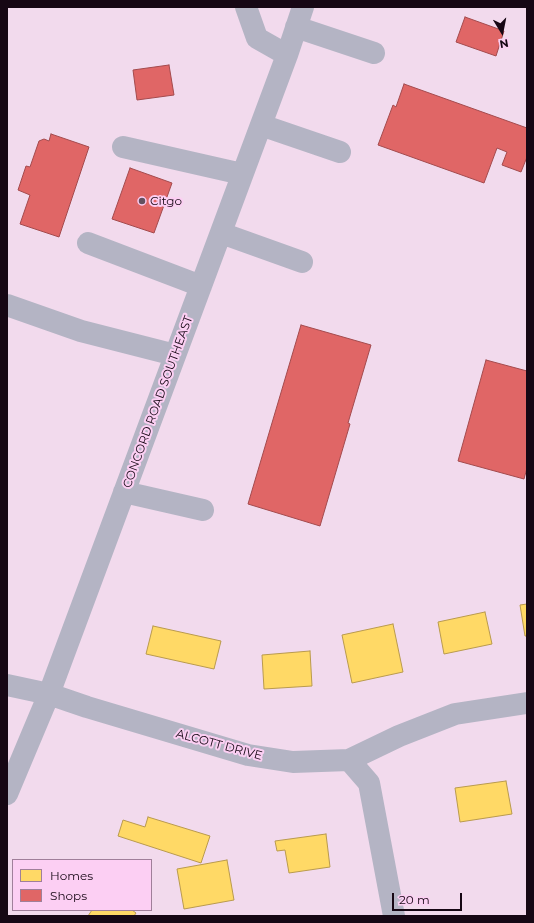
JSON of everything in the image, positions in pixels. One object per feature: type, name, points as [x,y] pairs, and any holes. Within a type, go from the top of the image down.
[{"type":"street","points":[[246,7],[257,38],[286,55]]},
{"type":"street","points":[[300,17],[374,53]]},
{"type":"street","name":"CONCORD ROAD SOUTHEAST","points":[[7,794],[49,694],[300,17]]},
{"type":"street","points":[[261,125],[340,152]]},
{"type":"street","points":[[123,147],[242,174]]},
{"type":"street","points":[[221,233],[302,262]]},
{"type":"street","points":[[88,243],[201,286]]},
{"type":"street","points":[[7,305],[81,331],[175,355]]},
{"type":"street","points":[[124,492],[203,510]]},
{"type":"street","name":"ALCOTT DRIVE","points":[[7,685],[49,694],[87,707],[248,755],[293,762],[349,760],[399,736],[455,714],[527,703]]},
{"type":"street","points":[[349,760],[369,783],[394,916]]},
{"type":"building: Homes","points":[[527,604],[527,636],[525,636],[520,605]]},
{"type":"building: Homes","points":[[485,612],[492,644],[444,654],[438,622]]},
{"type":"building: Homes","points":[[393,624],[403,672],[352,683],[342,635]]},
{"type":"building: Homes","points":[[153,626],[221,641],[214,669],[146,654]]},
{"type":"building: Homes","points":[[310,651],[312,686],[264,689],[262,655]]},
{"type":"building: Homes","points":[[506,781],[512,814],[460,822],[455,788]]},
{"type":"building: Homes","points":[[148,817],[210,836],[201,863],[118,836],[123,820],[145,827]]},
{"type":"building: Homes","points":[[326,834],[330,867],[289,873],[285,850],[277,851],[275,841]]},
{"type":"building: Homes","points":[[227,860],[234,900],[184,909],[177,869]]},
{"type":"building: Homes","points":[[91,911],[133,911],[136,913],[134,916],[88,916]]},
{"type":"building: Shops","points":[[465,17],[504,31],[496,56],[456,42]]},
{"type":"building: Shops","points":[[169,65],[174,95],[137,100],[133,70]]},
{"type":"building: Shops","points":[[404,84],[527,128],[527,157],[521,172],[502,165],[507,152],[497,148],[484,183],[378,145],[393,105],[396,107]]},
{"type":"building: Shops","points":[[51,134],[89,147],[59,237],[20,224],[30,195],[18,190],[26,166],[30,167],[39,141],[44,139],[49,141]]},
{"type":"building: Shops","name":"Citgo","points":[[130,168],[172,183],[154,233],[112,219]]},
{"type":"building: Shops","points":[[301,325],[371,345],[348,423],[350,424],[320,526],[248,504]]},
{"type":"building: Shops","points":[[486,360],[527,371],[527,468],[524,479],[458,461]]},
{"type":"place","name":"Citgo","points":[[142,201]]}]
